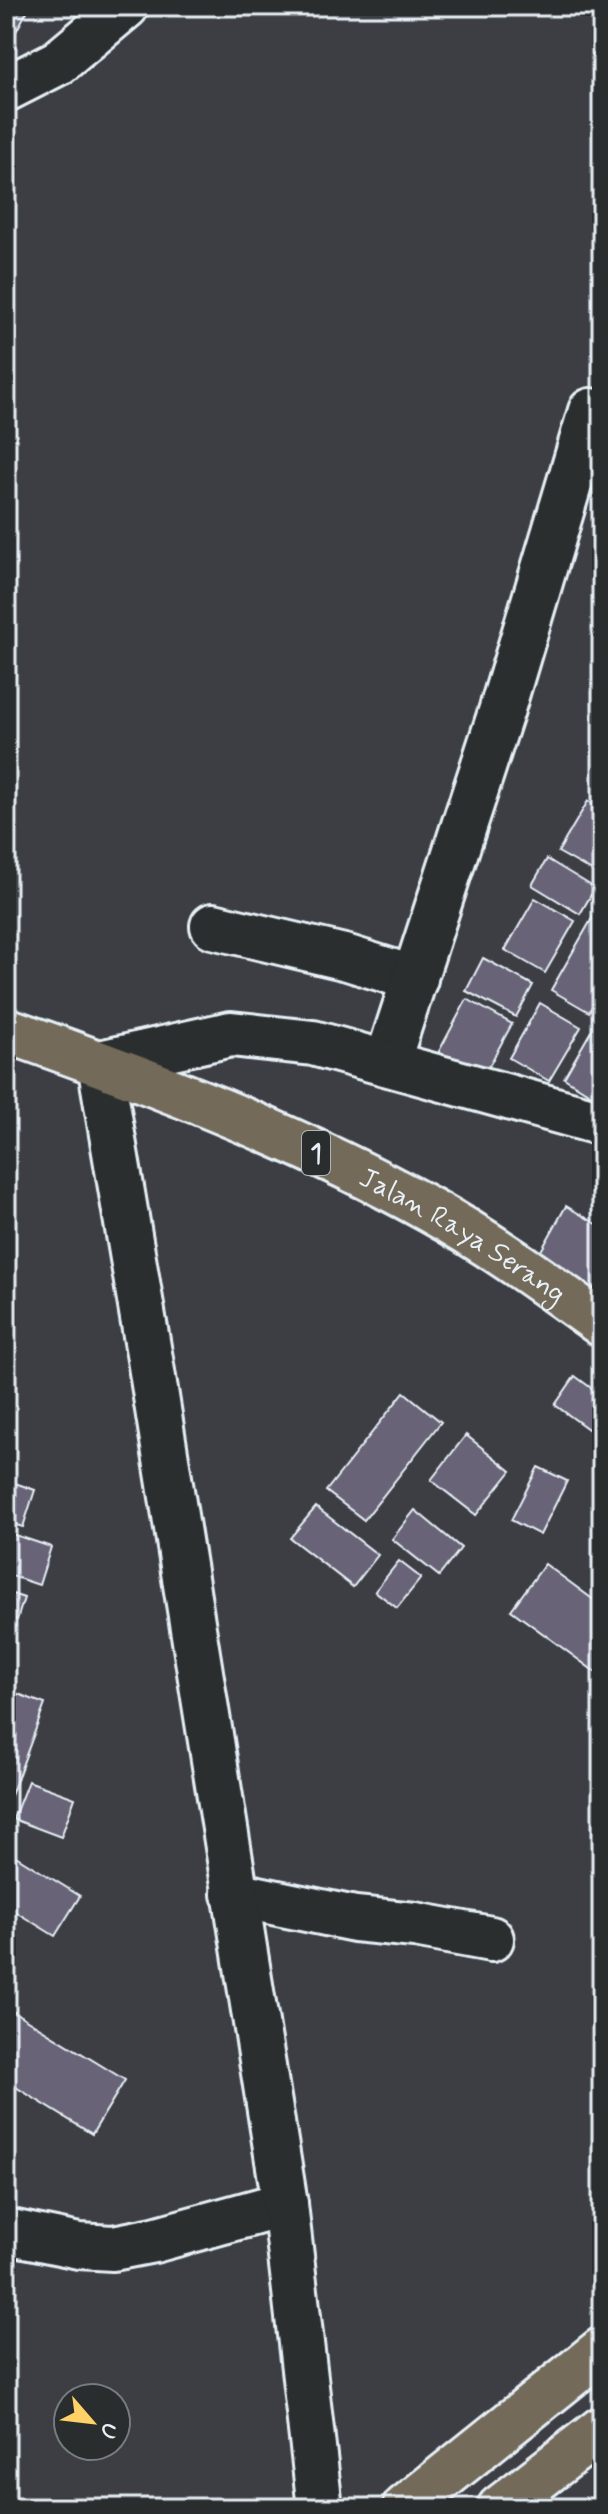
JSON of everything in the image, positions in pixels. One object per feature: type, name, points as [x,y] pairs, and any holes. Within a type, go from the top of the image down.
[{"type":"highway","name":"Jalan Raya Serang","points":[[6,1030],[100,1063],[291,1140],[431,1210],[534,1275],[602,1324]]},
{"type":"highway","points":[[405,2508],[602,2350]]},
{"type":"highway","points":[[500,2508],[602,2429]]},
{"type":"street","points":[[6,89],[59,62],[126,6]]},
{"type":"street","points":[[387,1063],[502,709],[591,411]]},
{"type":"street","points":[[213,926],[348,958],[415,979]]},
{"type":"street","points":[[320,2508],[285,2204],[100,1063],[231,1034],[313,1043],[602,1123]]},
{"type":"street","points":[[234,1894],[355,1919],[415,1925],[491,1939]]},
{"type":"street","points":[[6,2231],[79,2246],[113,2248],[154,2240],[285,2204]]},
{"type":"building","points":[[6,6],[30,6],[13,37],[6,33]]},
{"type":"building","points":[[588,801],[602,809],[601,876],[558,852]]},
{"type":"building","points":[[547,859],[595,888],[580,914],[532,885]]},
{"type":"building","points":[[535,898],[575,921],[545,973],[505,950]]},
{"type":"building","points":[[602,901],[602,989],[589,1012],[551,990]]},
{"type":"building","points":[[483,958],[533,985],[516,1017],[466,991]]},
{"type":"building","points":[[467,999],[512,1024],[482,1079],[437,1055]]},
{"type":"building","points":[[540,1003],[581,1027],[549,1081],[509,1058]]},
{"type":"building","points":[[602,1012],[602,1085],[595,1097],[564,1078]]},
{"type":"building","points":[[566,1206],[602,1227],[602,1285],[598,1292],[537,1258]]},
{"type":"building","points":[[575,1376],[602,1396],[602,1439],[555,1405]]},
{"type":"building","points":[[404,1392],[441,1422],[364,1520],[326,1491]]},
{"type":"building","points":[[466,1435],[511,1471],[476,1515],[431,1480]]},
{"type":"building","points":[[538,1467],[567,1481],[540,1535],[511,1520]]},
{"type":"building","points":[[6,1480],[35,1490],[23,1527],[6,1522]]},
{"type":"building","points":[[316,1507],[378,1555],[353,1587],[290,1538]]},
{"type":"building","points":[[415,1510],[461,1548],[439,1576],[392,1539]]},
{"type":"building","points":[[6,1532],[51,1547],[39,1585],[6,1574]]},
{"type":"building","points":[[399,1561],[421,1578],[397,1608],[375,1591]]},
{"type":"building","points":[[545,1564],[602,1606],[602,1677],[511,1610]]},
{"type":"building","points":[[6,1592],[24,1598],[17,1620],[6,1616]]},
{"type":"building","points":[[10,1691],[45,1704],[6,1809],[6,1702]]},
{"type":"building","points":[[28,1781],[75,1798],[61,1837],[13,1819]]},
{"type":"building","points":[[6,1850],[80,1896],[55,1936],[6,1906]]},
{"type":"building","points":[[6,2007],[125,2080],[92,2134],[6,2081]]}]
